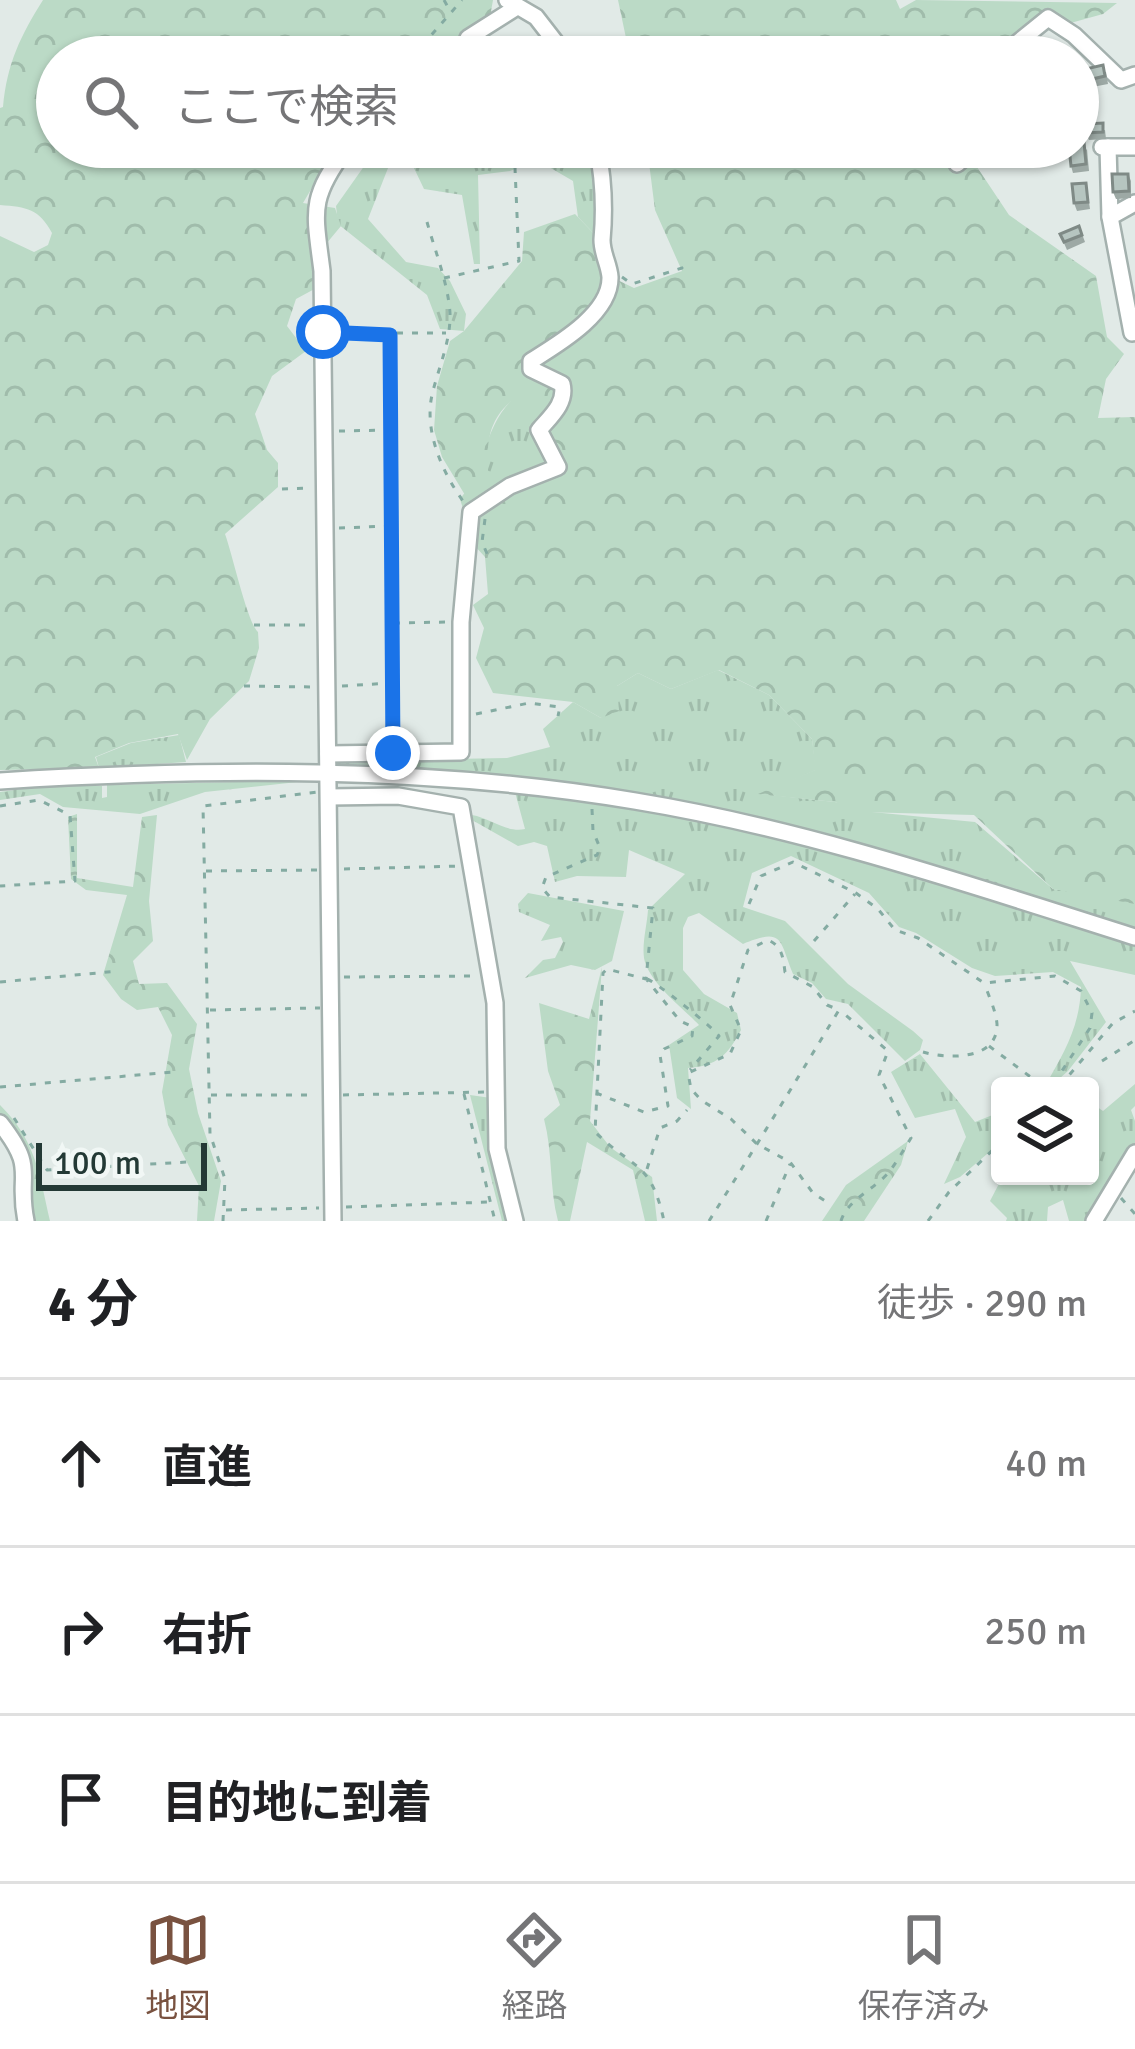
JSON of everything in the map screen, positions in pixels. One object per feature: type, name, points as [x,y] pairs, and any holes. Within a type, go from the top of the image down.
[{"type":"street","points":[[472,36],[512,4],[536,16],[551,36]]},
{"type":"street","points":[[1026,36],[1048,18],[1075,36]]},
{"type":"street","points":[[1099,59],[1121,81]]},
{"type":"street","points":[[1132,333],[1110,217],[1104,147],[1135,147]]},
{"type":"street","points":[[332,168],[314,208],[322,271],[333,1214]]},
{"type":"street","points":[[328,754],[461,752],[461,622],[476,509],[510,486],[558,467],[539,430],[562,402],[564,389],[531,369],[531,362],[602,309],[609,293],[610,270],[602,248],[606,193],[601,168]]},
{"type":"street","points":[[1110,217],[1135,203]]},
{"type":"street","points":[[0,781],[328,788],[465,781],[592,795],[784,831],[1135,937]]},
{"type":"street","points":[[328,788],[461,807],[492,976],[497,1149],[515,1221]]},
{"type":"street","points":[[0,1123],[16,1143],[27,1169],[26,1221]]},
{"type":"street","points":[[1094,1221],[1135,1153]]},
{"type":"path","points":[[444,0],[450,11]]},
{"type":"path","points":[[429,36],[461,0]]},
{"type":"path","points":[[442,279],[519,261],[515,168]]},
{"type":"path","points":[[427,222],[450,317],[445,356],[431,399],[431,429],[442,466],[486,524],[482,542],[488,556]]},
{"type":"path","points":[[610,270],[632,284],[682,268],[679,262]]},
{"type":"path","points":[[323,332],[446,333]]},
{"type":"path","points":[[390,335],[393,753]]},
{"type":"path","points":[[325,431],[393,430]]},
{"type":"path","points":[[282,489],[324,488]]},
{"type":"path","points":[[325,528],[392,526]]},
{"type":"path","points":[[392,623],[461,622]]},
{"type":"path","points":[[254,625],[326,625]]},
{"type":"path","points":[[244,686],[394,683]]},
{"type":"path","points":[[462,716],[529,703],[560,707],[558,716]]},
{"type":"path","points":[[223,1221],[225,1179],[211,1135],[209,1096],[203,806],[328,788]]},
{"type":"path","points":[[592,795],[597,855],[546,877],[542,889],[550,897],[653,908],[646,979],[680,1021],[693,1027],[692,1036],[660,1055],[668,1106],[644,1112],[596,1093]]},
{"type":"path","points":[[0,806],[39,800],[70,815],[75,881],[0,886]]},
{"type":"path","points":[[749,904],[761,876],[793,862],[856,892],[895,930],[918,938],[984,983],[997,1021],[987,1045],[966,1057],[923,1052]]},
{"type":"path","points":[[205,871],[470,866]]},
{"type":"path","points":[[814,940],[856,892]]},
{"type":"path","points":[[688,1073],[730,1054],[741,1030],[730,1004],[748,950],[768,940],[776,944],[785,972],[813,987],[827,1005],[849,1014],[888,1051],[879,1076],[910,1138],[891,1170],[844,1210],[841,1221]]},
{"type":"path","points":[[664,1221],[657,1190],[646,1171],[596,1132],[603,973],[607,969],[659,983],[685,1010],[710,1021],[719,1036],[688,1073]]},
{"type":"path","points":[[0,982],[118,971]]},
{"type":"path","points":[[330,977],[492,976]]},
{"type":"path","points":[[984,983],[1054,976],[1081,992],[1092,1013],[1084,1042],[1059,1077]]},
{"type":"path","points":[[208,1010],[329,1008]]},
{"type":"path","points":[[710,1221],[839,1010]]},
{"type":"path","points":[[1068,1077],[1113,1023],[1135,1011]]},
{"type":"path","points":[[1102,1061],[1135,1040]]},
{"type":"path","points":[[987,1045],[1031,1077]]},
{"type":"path","points":[[0,1087],[173,1072]]},
{"type":"path","points":[[688,1073],[691,1089],[701,1100],[757,1144],[790,1162],[813,1193],[830,1204]]},
{"type":"path","points":[[209,1096],[495,1091]]},
{"type":"path","points":[[464,1094],[495,1221]]},
{"type":"path","points":[[0,1105],[17,1121],[47,1170],[187,1162]]},
{"type":"path","points":[[646,1171],[660,1128],[677,1121],[687,1110]]},
{"type":"path","points":[[928,1221],[949,1192],[991,1152]]},
{"type":"path","points":[[766,1221],[790,1162]]},
{"type":"path","points":[[1112,1187],[1135,1214]]},
{"type":"path","points":[[224,1210],[333,1214],[490,1202]]},
{"type":"green space","points":[[43,0],[493,0],[490,17],[468,36],[36,36],[36,168],[324,168],[303,203],[335,208],[341,226],[326,244],[320,286],[296,299],[287,326],[306,351],[272,376],[255,414],[267,450],[278,463],[278,487],[225,534],[258,632],[259,648],[249,681],[210,719],[187,760],[178,734],[129,743],[95,757],[99,768],[0,770],[0,236],[34,252],[48,245],[52,233],[31,211],[0,205],[0,108],[28,25]]},
{"type":"green space","points":[[618,0],[896,0],[900,9],[916,0],[1117,3],[1103,14],[1067,24],[1048,15],[1016,36],[626,36]]},
{"type":"green space","points":[[363,168],[388,168],[368,219],[406,262],[438,268],[450,281],[466,314],[464,331],[440,329],[427,295],[338,224],[336,206]]},
{"type":"green space","points":[[414,168],[517,168],[478,175],[480,264],[474,264],[462,195],[424,189]]},
{"type":"green space","points":[[551,168],[595,168],[599,239],[578,217],[573,181]]},
{"type":"green space","points":[[650,168],[978,168],[1009,215],[1096,276],[1107,337],[1124,354],[1106,379],[1098,418],[1135,417],[1135,904],[1053,889],[974,815],[859,812],[835,802],[758,794],[815,770],[812,739],[769,695],[719,670],[671,689],[638,673],[617,686],[619,711],[601,718],[573,702],[493,693],[476,658],[484,628],[473,605],[488,594],[485,557],[473,544],[480,523],[472,513],[554,467],[549,435],[558,421],[553,412],[519,396],[508,404],[490,434],[489,483],[465,495],[442,457],[434,430],[437,386],[450,341],[464,331],[522,261],[524,232],[575,214],[599,239],[595,252],[603,273],[634,288],[682,271],[655,210]]},
{"type":"green space","points":[[519,394],[555,414],[561,431],[562,473],[481,529],[470,531],[460,499],[499,417]]},
{"type":"green space","points":[[718,670],[769,695],[812,739],[816,770],[761,794],[975,822],[1053,889],[1135,898],[1135,975],[1070,961],[1106,1022],[1068,1071],[1050,1077],[1074,1027],[1081,987],[1053,972],[995,976],[972,968],[899,927],[869,893],[791,856],[752,873],[743,907],[785,921],[848,984],[923,1040],[920,1050],[905,1061],[848,1004],[826,999],[812,983],[793,974],[778,940],[766,937],[743,944],[699,913],[688,917],[683,928],[683,970],[704,994],[737,1013],[741,1030],[720,1058],[688,1068],[691,1109],[677,1098],[669,1045],[699,1025],[652,976],[644,952],[648,910],[685,874],[629,850],[626,877],[577,876],[555,882],[547,846],[534,842],[518,846],[472,820],[472,815],[525,829],[512,781],[340,768],[336,761],[507,758],[550,747],[543,729],[573,702],[601,718],[617,686],[638,673],[671,689]]},
{"type":"green space","points":[[179,735],[186,762],[99,768],[96,757],[131,743]]},
{"type":"green space","points":[[316,780],[205,792],[140,814],[63,807],[40,794],[0,800],[0,792],[49,785],[102,786],[102,798],[107,797],[107,785]]},
{"type":"green space","points":[[77,814],[77,878],[133,887],[142,817],[157,815],[149,901],[153,941],[133,961],[139,984],[167,983],[197,1024],[189,1069],[221,1181],[214,1221],[197,1221],[199,1186],[168,1125],[162,1092],[172,1035],[158,1007],[137,1010],[121,999],[103,975],[127,895],[86,890],[71,879],[68,817]]},
{"type":"green space","points":[[528,893],[624,911],[612,961],[595,970],[571,965],[525,978],[543,960],[555,958],[563,942],[561,937],[541,941],[550,925],[519,912],[518,904]]},
{"type":"green space","points":[[602,967],[590,1121],[610,1147],[652,1177],[657,1221],[645,1221],[633,1170],[587,1142],[570,1221],[558,1221],[555,1208],[544,1119],[560,1105],[548,1071],[539,1003],[589,1019]]},
{"type":"green space","points":[[920,1054],[975,1122],[991,1116],[991,1151],[944,1184],[966,1137],[955,1109],[915,1118],[891,1072]]},
{"type":"green space","points":[[1135,1084],[1131,1110],[1135,1150],[1089,1221],[1069,1221],[1063,1200],[1048,1207],[1047,1221],[1006,1221],[990,1201],[998,1185],[1099,1185],[1099,1108],[1103,1111]]},
{"type":"green space","points":[[470,1095],[491,1098],[512,1221],[502,1221]]},
{"type":"green space","points":[[0,1105],[29,1145],[50,1221],[26,1221],[27,1169],[0,1122]]},
{"type":"green space","points":[[908,1141],[901,1165],[864,1221],[822,1221],[846,1185]]},
{"type":"building","points":[[1112,174],[1128,174],[1129,191],[1113,192]]},
{"type":"building","points":[[1086,183],[1088,202],[1074,203],[1072,184]]},
{"type":"building","points":[[1079,226],[1082,235],[1064,242],[1060,234]]},
{"type":"route","points":[[323,332],[390,335],[393,753]]}]
